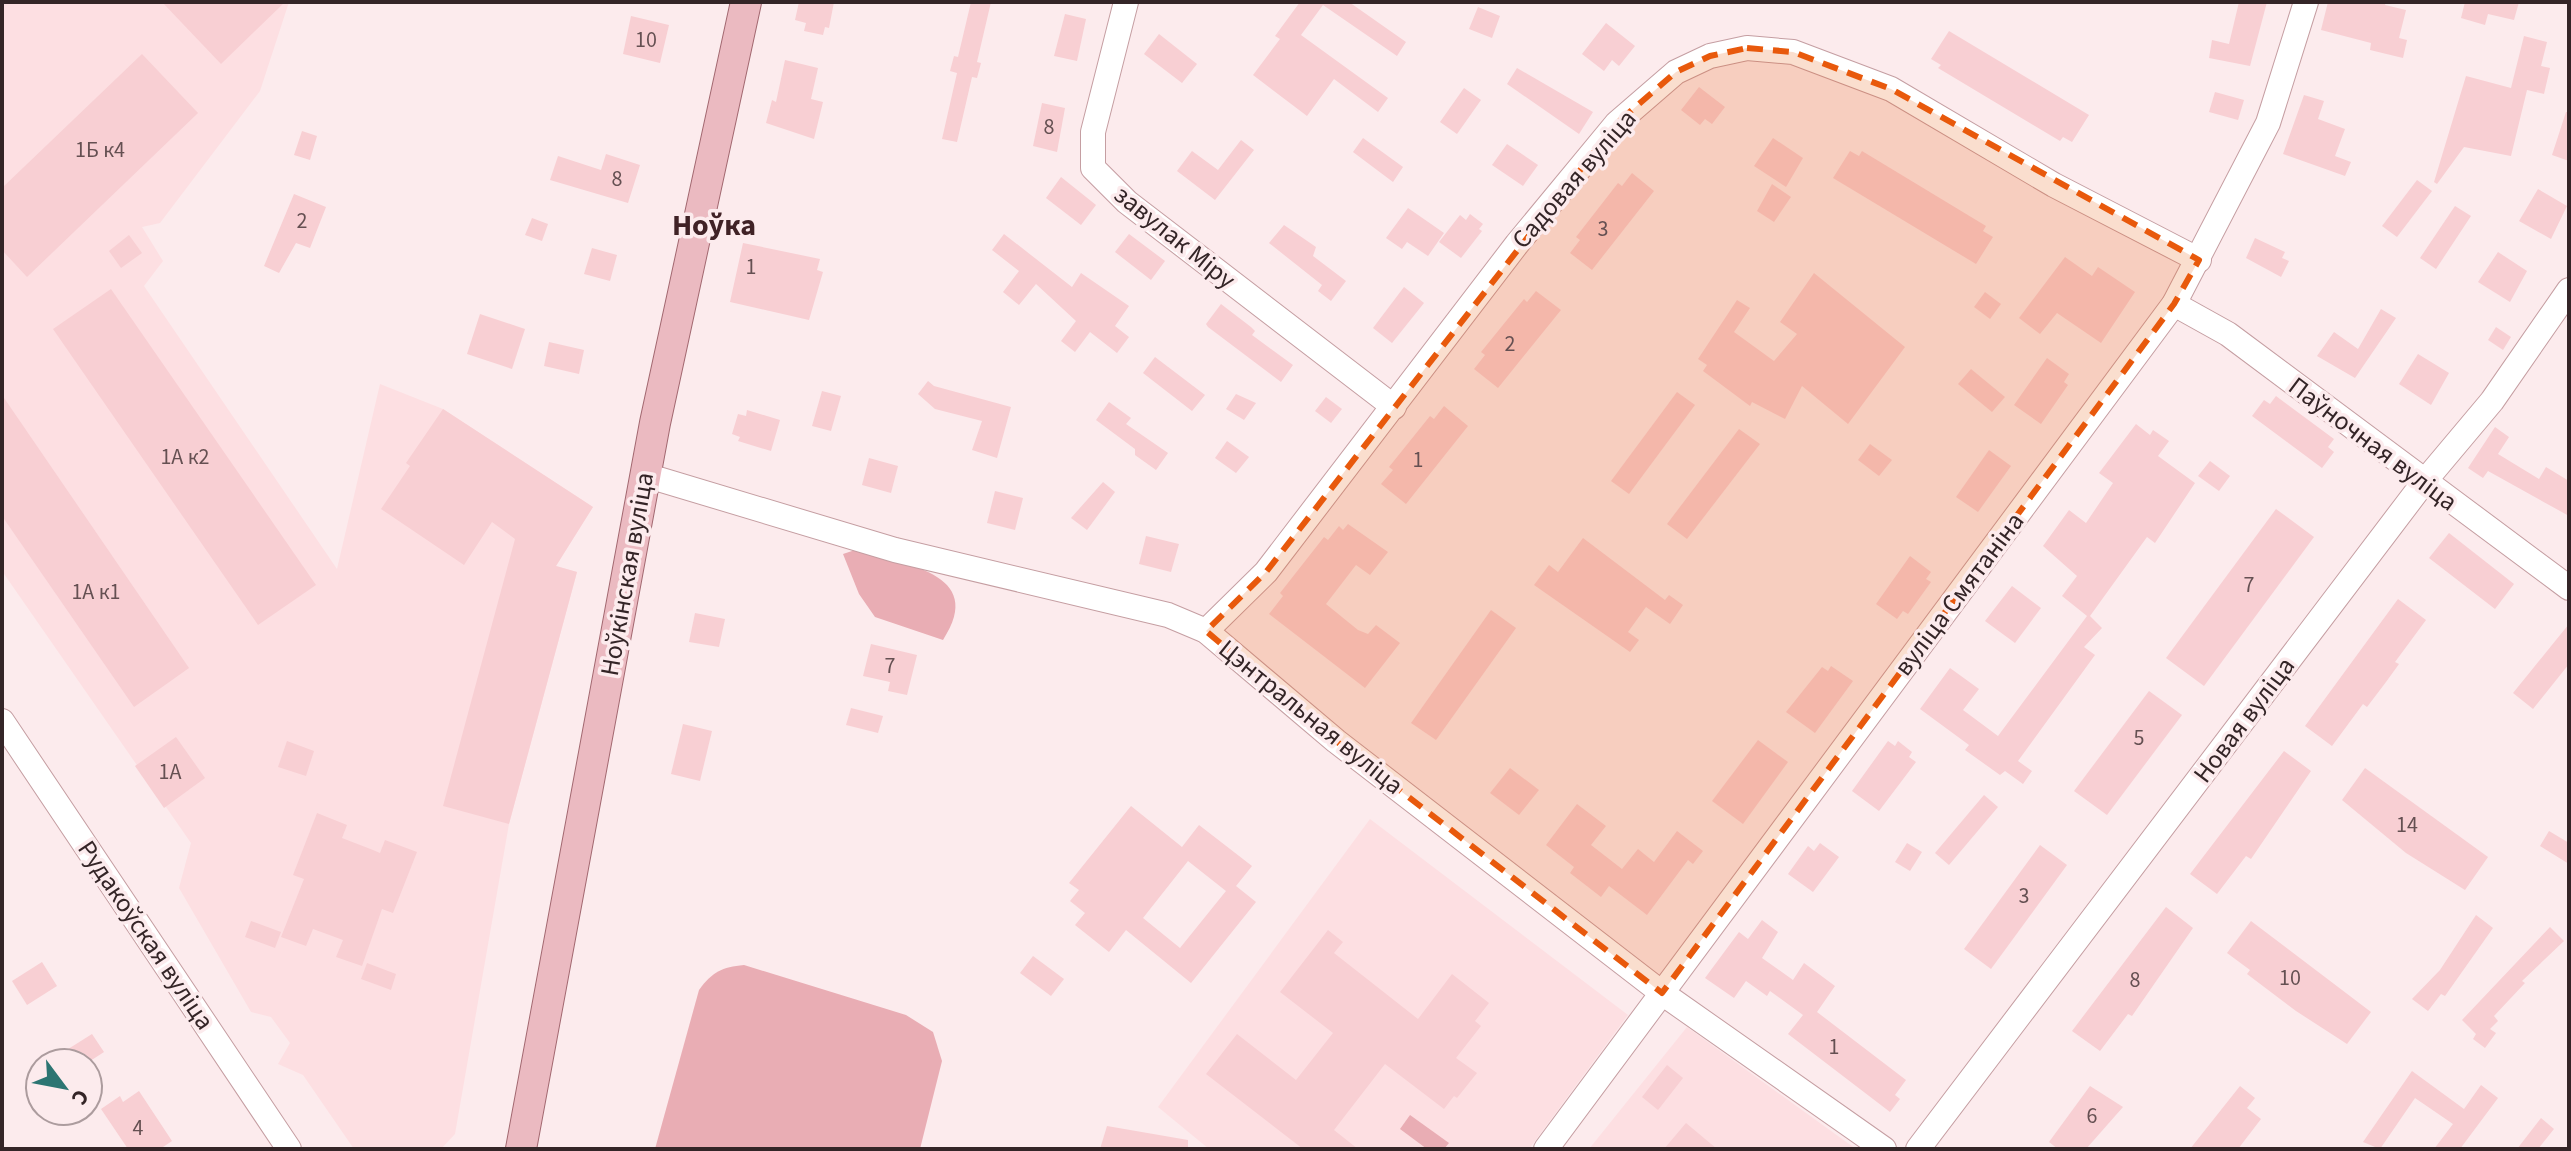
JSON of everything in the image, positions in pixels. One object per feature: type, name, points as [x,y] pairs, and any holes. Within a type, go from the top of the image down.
[{"type":"main road","name":"Ноўкінская вуліца","points":[[521,1149],[576,867],[645,475],[746,2]]},
{"type":"street","name":"завулак Міру","points":[[1126,2],[1093,132],[1093,168],[1127,202],[1394,407]]},
{"type":"street","name":"вуліца Смятаніна","points":[[1546,1149],[2174,304],[2268,123],[2306,2]]},
{"type":"street","name":"Садовая вуліца","points":[[1206,631],[1266,572],[1517,244],[1617,123],[1676,72],[1710,56],[1747,48],[1793,52],[1891,89],[2054,185],[2199,260]]},
{"type":"street","name":"Новая вуліца","points":[[1918,1149],[2424,482],[2492,401],[2569,290]]},
{"type":"street","name":"Паўночная вуліца","points":[[2174,304],[2228,334],[2569,588]]},
{"type":"street","name":"Цэнтральная вуліца","points":[[645,475],[895,550],[1168,615],[1206,631],[1336,741],[1662,993],[1884,1149]]},
{"type":"street","name":"Рудакоўская вуліца","points":[[2,721],[289,1149]]},
{"type":"highlighted area","points":[[1747,48],[1793,52],[1891,89],[2199,260],[2174,304],[1662,993],[1336,741],[1206,631],[1266,572],[1617,123],[1676,72],[1710,56]]},
{"type":"shaded area","points":[[2,2],[289,2],[260,91],[160,223],[142,227],[163,261],[144,286],[337,569],[380,384],[443,409],[593,507],[556,566],[577,572],[509,824],[455,1134],[441,1149],[354,1149],[303,1075],[278,1064],[290,1043],[271,1017],[251,1012],[179,888],[191,843],[2,571]]},
{"type":"shaded area","points":[[855,550],[915,567],[947,585],[955,599],[954,617],[943,640],[875,617],[859,594],[843,554]]},
{"type":"shaded area","points":[[1370,819],[1628,1015],[1529,1149],[1209,1149],[1158,1107]]},
{"type":"shaded area","points":[[744,965],[906,1015],[933,1032],[942,1061],[920,1149],[655,1149],[699,990],[718,972]]},
{"type":"shaded area","points":[[1687,1027],[1856,1149],[1589,1149]]},
{"type":"shaded area","points":[[1410,1115],[1449,1143],[1444,1149],[1427,1149],[1400,1129]]},
{"type":"building","points":[[162,2],[285,2],[221,64]]},
{"type":"building","points":[[799,2],[834,2],[829,28],[825,27],[823,35],[804,31],[806,23],[795,20]]},
{"type":"building","points":[[971,2],[991,2],[977,62],[981,63],[977,78],[972,77],[957,142],[942,139],[957,73],[950,71],[954,56],[958,57]]},
{"type":"building","points":[[1300,2],[1349,2],[1406,42],[1397,56],[1323,5],[1301,35],[1388,98],[1378,112],[1334,79],[1307,116],[1253,75],[1280,39],[1275,36]]},
{"type":"building","points":[[2239,2],[2267,2],[2250,66],[2209,58],[2212,40],[2229,44]]},
{"type":"building","points":[[2328,2],[2386,2],[2385,5],[2406,10],[2399,38],[2407,40],[2403,58],[2370,50],[2371,43],[2321,30]]},
{"type":"building","points":[[2465,2],[2519,2],[2514,20],[2488,14],[2485,25],[2461,18]]},
{"type":"building","points":[[1478,7],[1500,16],[1492,38],[1469,29]]},
{"type":"building","points":[[1065,14],[1086,19],[1077,61],[1054,56]]},
{"type":"building","points":[[631,16],[669,25],[660,63],[623,54]]},
{"type":"building","points":[[1606,23],[1635,46],[1619,66],[1612,60],[1604,71],[1582,54]]},
{"type":"building","points":[[1949,31],[2089,115],[2072,142],[2063,137],[2060,141],[1938,68],[1941,65],[1931,59]]},
{"type":"building","points":[[1159,34],[1197,64],[1182,83],[1144,54]]},
{"type":"building","points":[[2524,36],[2547,42],[2541,66],[2550,68],[2544,94],[2527,90],[2511,156],[2464,147],[2437,184],[2434,182],[2466,76],[2511,88]]},
{"type":"building","points":[[142,54],[198,113],[27,277],[2,250],[2,188]]},
{"type":"building","points":[[785,60],[818,68],[811,99],[823,102],[814,139],[766,123],[772,100],[776,102]]},
{"type":"building","points":[[1517,68],[1593,112],[1579,134],[1507,84]]},
{"type":"building","points":[[1699,87],[1725,107],[1712,124],[1705,119],[1700,125],[1681,110]]},
{"type":"building","points":[[1464,88],[1481,100],[1457,134],[1440,122]]},
{"type":"building","points":[[2215,92],[2244,100],[2238,120],[2209,112]]},
{"type":"building","points":[[2304,95],[2324,101],[2318,119],[2345,129],[2335,156],[2351,162],[2345,176],[2283,154]]},
{"type":"building","points":[[1042,103],[1065,108],[1057,152],[1033,146]]},
{"type":"building","points":[[2566,112],[2569,112],[2569,161],[2552,155]]},
{"type":"building","points":[[302,131],[317,136],[310,160],[294,155]]},
{"type":"building","points":[[1363,138],[1403,167],[1393,182],[1353,152]]},
{"type":"building","points":[[1773,138],[1803,158],[1786,187],[1754,166]]},
{"type":"building","points":[[1241,140],[1254,150],[1215,200],[1177,171],[1192,151],[1218,170]]},
{"type":"building","points":[[1507,144],[1538,165],[1523,186],[1492,165]]},
{"type":"building","points":[[1850,151],[1859,156],[1862,151],[1986,226],[1983,231],[1993,237],[1976,264],[1833,178]]},
{"type":"building","points":[[606,154],[640,165],[628,203],[550,180],[558,156],[601,170]]},
{"type":"building","points":[[1632,173],[1654,191],[1592,270],[1570,253],[1580,240],[1576,237],[1618,183],[1622,186]]},
{"type":"building","points":[[1061,177],[1096,205],[1081,225],[1046,198]]},
{"type":"building","points":[[2417,180],[2432,191],[2397,237],[2382,226]]},
{"type":"building","points":[[1772,184],[1791,197],[1774,222],[1757,211]]},
{"type":"building","points":[[2538,189],[2567,206],[2551,239],[2519,221]]},
{"type":"building","points":[[294,194],[326,207],[310,248],[296,243],[279,273],[264,266]]},
{"type":"building","points":[[2455,206],[2471,216],[2436,269],[2420,258]]},
{"type":"building","points":[[1408,208],[1444,233],[1428,256],[1407,242],[1402,249],[1386,238]]},
{"type":"building","points":[[1470,214],[1483,224],[1479,229],[1482,231],[1461,258],[1439,242],[1460,215],[1466,220]]},
{"type":"building","points":[[532,218],[548,224],[542,241],[525,235]]},
{"type":"building","points":[[1284,225],[1316,247],[1313,256],[1346,281],[1331,301],[1318,291],[1322,285],[1269,243]]},
{"type":"building","points":[[1004,234],[1072,287],[1081,273],[1129,306],[1115,326],[1129,337],[1117,353],[1090,332],[1075,352],[1061,341],[1076,321],[1036,284],[1019,305],[1003,292],[1019,271],[992,250]]},
{"type":"building","points":[[1129,234],[1165,261],[1151,280],[1115,252]]},
{"type":"building","points":[[129,235],[142,253],[121,268],[109,251]]},
{"type":"building","points":[[2255,238],[2285,252],[2282,258],[2289,261],[2281,277],[2246,258]]},
{"type":"building","points":[[743,243],[820,259],[817,270],[823,272],[809,320],[730,302]]},
{"type":"building","points":[[592,248],[617,255],[610,281],[584,274]]},
{"type":"building","points":[[2498,252],[2527,271],[2510,302],[2478,282]]},
{"type":"building","points":[[2065,257],[2092,276],[2098,267],[2135,292],[2101,343],[2057,313],[2040,334],[2019,318]]},
{"type":"building","points":[[1814,273],[1905,347],[1848,424],[1802,386],[1785,419],[1752,402],[1750,406],[1703,371],[1707,365],[1698,359],[1737,300],[1750,308],[1734,332],[1774,361],[1797,334],[1780,322]]},
{"type":"building","points":[[1404,287],[1424,303],[1392,343],[1373,328]]},
{"type":"building","points":[[111,289],[316,585],[258,625],[53,329]]},
{"type":"building","points":[[1536,291],[1561,310],[1498,388],[1474,369],[1485,355],[1481,352],[1524,299],[1527,302]]},
{"type":"building","points":[[1985,292],[2001,304],[1990,319],[1974,307]]},
{"type":"building","points":[[1221,304],[1255,331],[1252,335],[1293,365],[1281,382],[1208,327],[1206,324]]},
{"type":"building","points":[[2381,309],[2396,318],[2355,378],[2317,356],[2334,332],[2358,349]]},
{"type":"building","points":[[480,314],[525,329],[512,369],[467,354]]},
{"type":"building","points":[[2496,327],[2511,337],[2503,350],[2488,340]]},
{"type":"building","points":[[549,342],[584,350],[579,374],[544,366]]},
{"type":"building","points":[[2418,354],[2449,373],[2431,405],[2399,384]]},
{"type":"building","points":[[1155,357],[1205,395],[1192,411],[1143,373]]},
{"type":"building","points":[[2047,358],[2069,374],[2064,382],[2068,385],[2041,424],[2014,405]]},
{"type":"building","points":[[1971,369],[2005,397],[1992,412],[1958,384]]},
{"type":"building","points":[[928,381],[934,386],[1011,407],[997,458],[972,450],[982,421],[935,409],[918,394]]},
{"type":"building","points":[[822,391],[841,396],[831,431],[812,426]]},
{"type":"building","points":[[1677,392],[1695,405],[1629,494],[1611,481]]},
{"type":"building","points":[[1236,394],[1256,403],[1244,420],[1226,409]]},
{"type":"building","points":[[2,395],[189,668],[134,707],[2,516]]},
{"type":"building","points":[[2276,396],[2334,439],[2328,447],[2334,452],[2322,468],[2252,416],[2264,400],[2270,404]]},
{"type":"building","points":[[1326,397],[1342,409],[1331,423],[1315,411]]},
{"type":"building","points":[[1109,402],[1131,418],[1126,424],[1168,453],[1156,470],[1135,455],[1135,449],[1096,420]]},
{"type":"building","points":[[1444,406],[1468,426],[1406,504],[1381,484],[1393,470],[1389,467],[1430,416],[1434,419]]},
{"type":"building","points":[[443,409],[593,507],[556,566],[577,572],[509,824],[443,806],[515,539],[492,522],[464,565],[381,509],[410,466],[406,463]]},
{"type":"building","points":[[747,410],[780,420],[771,451],[738,441],[740,437],[732,434],[738,414],[746,416]]},
{"type":"building","points":[[2136,424],[2150,435],[2153,430],[2169,441],[2158,456],[2195,483],[2155,543],[2147,537],[2090,616],[2102,628],[2084,647],[2095,655],[2018,761],[2032,771],[2023,784],[2005,771],[2000,775],[1965,750],[1969,745],[1920,709],[1950,668],[1979,689],[1963,710],[1998,736],[2087,616],[2062,596],[2077,576],[2043,546],[2069,510],[2086,523],[2113,483],[2099,473]]},
{"type":"building","points":[[2495,427],[2509,437],[2498,454],[2539,479],[2546,467],[2569,481],[2569,516],[2488,471],[2483,478],[2468,468]]},
{"type":"building","points":[[1739,429],[1760,444],[1687,539],[1667,524]]},
{"type":"building","points":[[1227,441],[1249,457],[1236,473],[1215,458]]},
{"type":"building","points":[[1870,444],[1892,460],[1879,476],[1858,460]]},
{"type":"building","points":[[1989,450],[2011,466],[1978,512],[1956,497]]},
{"type":"building","points":[[869,458],[898,466],[891,493],[862,485]]},
{"type":"building","points":[[2210,461],[2230,476],[2219,491],[2198,476]]},
{"type":"building","points":[[1103,482],[1115,492],[1087,530],[1071,518]]},
{"type":"building","points":[[995,491],[1023,498],[1015,530],[987,523]]},
{"type":"building","points":[[2276,509],[2314,537],[2204,686],[2166,658]]},
{"type":"building","points":[[1348,524],[1388,552],[1370,575],[1356,565],[1326,604],[1358,630],[1368,634],[1376,625],[1400,643],[1365,688],[1269,614],[1283,596],[1280,593],[1324,537],[1328,540],[1339,526],[1343,530]]},
{"type":"building","points":[[2449,533],[2514,584],[2495,609],[2429,558]]},
{"type":"building","points":[[1146,536],[1179,544],[1171,572],[1139,564]]},
{"type":"building","points":[[1583,538],[1665,600],[1669,595],[1683,605],[1670,624],[1646,607],[1628,632],[1639,640],[1630,652],[1534,585],[1549,565],[1558,572]]},
{"type":"building","points":[[1910,556],[1931,572],[1926,579],[1931,582],[1908,614],[1903,611],[1897,619],[1876,604]]},
{"type":"building","points":[[2012,586],[2041,608],[2015,643],[1985,621]]},
{"type":"building","points":[[2398,599],[2426,620],[2395,662],[2399,664],[2386,682],[2367,707],[2363,704],[2332,746],[2305,726]]},
{"type":"building","points":[[1491,610],[1516,628],[1436,740],[1411,723]]},
{"type":"building","points":[[695,613],[725,619],[719,647],[689,642]]},
{"type":"building","points":[[2569,624],[2569,664],[2533,709],[2513,693]]},
{"type":"building","points":[[871,644],[917,655],[907,695],[888,691],[890,682],[863,676]]},
{"type":"building","points":[[1831,666],[1853,681],[1815,733],[1786,712],[1822,667],[1828,671]]},
{"type":"building","points":[[2149,691],[2182,715],[2107,815],[2074,791]]},
{"type":"building","points":[[851,708],[883,716],[878,733],[846,725]]},
{"type":"building","points":[[683,724],[712,731],[700,781],[671,774]]},
{"type":"building","points":[[176,737],[205,778],[164,808],[135,766]]},
{"type":"building","points":[[1758,740],[1788,762],[1743,824],[1712,801]]},
{"type":"building","points":[[287,741],[314,751],[306,776],[278,767]]},
{"type":"building","points":[[1888,741],[1895,746],[1898,741],[1912,752],[1909,757],[1916,762],[1879,811],[1852,791]]},
{"type":"building","points":[[2284,751],[2311,771],[2251,859],[2246,856],[2217,894],[2190,874]]},
{"type":"building","points":[[1510,768],[1539,790],[1519,815],[1490,793]]},
{"type":"building","points":[[2365,768],[2488,857],[2465,890],[2406,853],[2342,800]]},
{"type":"building","points":[[1984,795],[1998,807],[1949,865],[1935,853]]},
{"type":"building","points":[[1577,804],[1606,826],[1591,845],[1622,869],[1638,849],[1654,862],[1677,831],[1703,851],[1693,864],[1688,860],[1647,915],[1609,886],[1601,897],[1570,873],[1574,867],[1546,845]]},
{"type":"building","points":[[1131,806],[1182,847],[1199,825],[1252,866],[1236,886],[1256,902],[1191,983],[1126,930],[1109,952],[1075,925],[1085,913],[1070,901],[1079,890],[1069,883]],"holes":[[[1188,861],[1226,891],[1180,948],[1143,918]]]},
{"type":"building","points":[[317,813],[347,825],[342,838],[380,853],[385,840],[417,852],[393,913],[382,909],[362,966],[336,957],[343,940],[313,929],[306,946],[281,937],[304,879],[293,875]]},
{"type":"building","points":[[2549,831],[2569,843],[2569,864],[2540,846]]},
{"type":"building","points":[[1820,843],[1839,857],[1813,892],[1788,874],[1808,846],[1814,851]]},
{"type":"building","points":[[1907,843],[1922,852],[1910,871],[1895,862]]},
{"type":"building","points":[[2040,845],[2067,865],[1991,969],[1964,949]]},
{"type":"building","points":[[2166,907],[2193,928],[2132,1016],[2128,1014],[2100,1051],[2072,1031]]},
{"type":"building","points":[[2476,915],[2493,928],[2445,996],[2441,994],[2428,1011],[2412,999],[2440,970]]},
{"type":"building","points":[[1762,920],[1778,932],[1762,958],[1793,980],[1804,963],[1835,986],[1817,1012],[1906,1080],[1895,1095],[1900,1099],[1890,1112],[1788,1034],[1803,1015],[1770,991],[1767,996],[1746,981],[1734,998],[1705,978],[1739,932],[1748,939]]},
{"type":"building","points":[[251,921],[281,932],[275,948],[245,937]]},
{"type":"building","points":[[2251,921],[2371,1012],[2347,1044],[2247,974],[2250,970],[2227,953]]},
{"type":"building","points":[[2550,927],[2564,941],[2522,981],[2525,983],[2494,1016],[2498,1021],[2490,1029],[2496,1033],[2485,1048],[2473,1039],[2476,1034],[2462,1020]]},
{"type":"building","points":[[1328,930],[1343,942],[1334,953],[1418,1019],[1452,974],[1489,1003],[1475,1021],[1481,1026],[1456,1058],[1477,1073],[1457,1098],[1454,1096],[1444,1109],[1385,1064],[1334,1130],[1358,1149],[1303,1149],[1206,1074],[1237,1034],[1296,1080],[1333,1033],[1280,992]]},
{"type":"building","points":[[1033,956],[1064,979],[1051,996],[1020,973]]},
{"type":"building","points":[[42,962],[57,986],[27,1005],[12,981]]},
{"type":"building","points":[[367,963],[396,974],[391,990],[361,979]]},
{"type":"building","points":[[92,1034],[101,1047],[71,1047]]},
{"type":"building","points":[[1667,1065],[1683,1078],[1658,1110],[1642,1097]]},
{"type":"building","points":[[2412,1071],[2464,1109],[2481,1085],[2498,1098],[2460,1149],[2434,1149],[2453,1124],[2415,1098],[2380,1149],[2363,1142]]},
{"type":"building","points":[[2090,1086],[2123,1107],[2086,1149],[2058,1149],[2049,1142]]},
{"type":"building","points":[[2240,1086],[2255,1098],[2247,1108],[2261,1119],[2238,1149],[2190,1149]]},
{"type":"building","points":[[139,1091],[172,1141],[160,1149],[128,1149],[104,1113],[104,1107],[120,1096],[123,1102]]},
{"type":"building","points":[[2541,1118],[2554,1129],[2538,1149],[2517,1149]]},
{"type":"building","points":[[1686,1123],[1717,1149],[1664,1149]]},
{"type":"building","points":[[1107,1126],[1188,1140],[1188,1149],[1100,1149]]},
{"type":"district","name":"Ноўка","points":[[714,225]]}]
